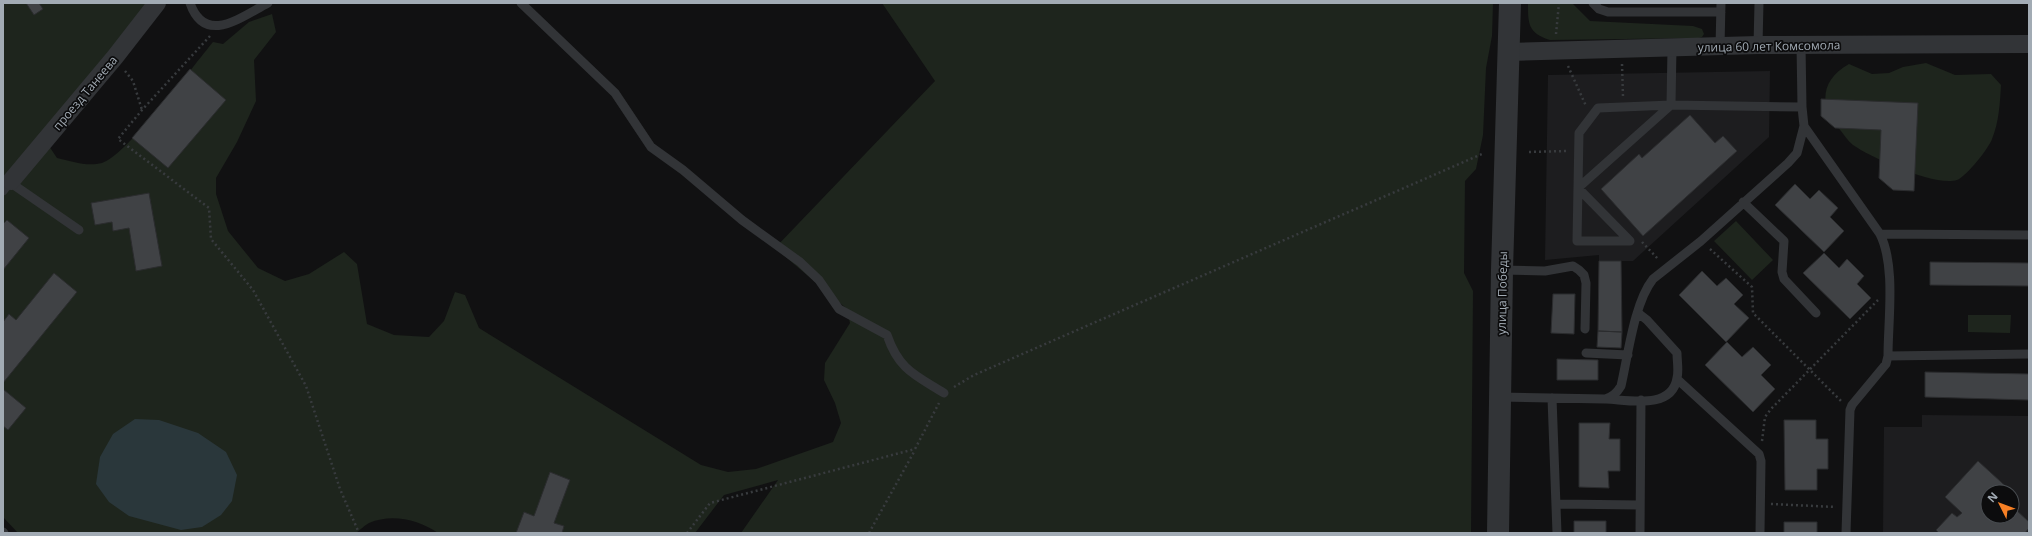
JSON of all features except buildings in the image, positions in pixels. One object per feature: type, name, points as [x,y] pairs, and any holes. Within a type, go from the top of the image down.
[{"type":"street","name":"проезд Танеева","points":[[6,184],[115,57],[157,3]]},
{"type":"street","name":"улица Победы","points":[[1498,533],[1502,270],[1510,3]]},
{"type":"street","name":"улица 60 лет Комсомола","points":[[1509,52],[1758,45],[2029,44]]},
{"type":"lane","points":[[190,3],[194,14],[204,24],[218,27],[268,3]]},
{"type":"lane","points":[[521,3],[615,93],[651,147],[683,170],[742,220],[800,262],[820,280],[839,309],[887,336],[893,352],[906,370],[944,393]]},
{"type":"lane","points":[[1593,3],[1600,9],[1608,12],[1721,8],[1720,47]]},
{"type":"lane","points":[[1758,45],[1759,3]]},
{"type":"lane","points":[[1605,399],[1611,398],[1620,386],[1638,313],[1647,286],[1652,279],[1701,241],[1797,153],[1804,126],[1802,107],[1801,45]]},
{"type":"lane","points":[[1578,188],[1671,105],[1672,48]]},
{"type":"lane","points":[[1630,241],[1577,241],[1579,133],[1598,108],[1671,105],[1802,107]]},
{"type":"lane","points":[[1804,126],[1880,234],[1885,243],[1889,262],[1888,356],[1883,370],[1852,405],[1850,410],[1846,533]]},
{"type":"lane","points":[[6,184],[79,230]]},
{"type":"lane","points":[[1578,188],[1630,241]]},
{"type":"lane","points":[[1743,202],[1784,242],[1782,272],[1784,279],[1816,313]]},
{"type":"lane","points":[[1880,234],[2029,235]]},
{"type":"lane","points":[[1502,270],[1545,271],[1573,266],[1579,270],[1584,275],[1586,283],[1585,329]]},
{"type":"lane","points":[[1500,397],[1641,400],[1662,399],[1671,392],[1677,379],[1677,353],[1648,320],[1638,313]]},
{"type":"lane","points":[[1586,353],[1628,355]]},
{"type":"lane","points":[[1888,356],[2029,354]]},
{"type":"lane","points":[[1677,379],[1754,448],[1761,461],[1760,533]]},
{"type":"lane","points":[[1552,398],[1558,504],[1557,533]]},
{"type":"lane","points":[[1640,533],[1641,400]]},
{"type":"lane","points":[[1558,504],[1640,505]]},
{"type":"path","points":[[1555,41],[1559,3]]},
{"type":"path","points":[[218,27],[142,110],[118,139],[209,208],[211,239],[253,290],[306,386],[340,489],[359,533]]},
{"type":"path","points":[[115,57],[133,81],[142,110]]},
{"type":"path","points":[[1566,62],[1591,117]]},
{"type":"path","points":[[1622,64],[1624,107]]},
{"type":"path","points":[[1529,152],[1579,150]]},
{"type":"path","points":[[869,533],[944,393],[974,375],[1482,154]]},
{"type":"path","points":[[1630,241],[1641,241],[1666,268]]},
{"type":"path","points":[[1701,241],[1752,287],[1753,313],[1850,410]]},
{"type":"path","points":[[1761,461],[1762,427],[1765,417],[1889,289]]},
{"type":"path","points":[[687,533],[710,503],[915,449]]},
{"type":"path","points":[[1760,503],[1847,507]]},
{"type":"shaded area","points":[[3,3],[148,3],[45,140],[57,158],[91,164],[102,163],[113,157],[143,128],[213,42],[223,44],[249,22],[272,14],[276,32],[254,60],[256,101],[237,142],[216,178],[216,194],[228,231],[258,268],[285,281],[309,274],[344,252],[357,264],[367,324],[394,335],[429,337],[444,321],[455,292],[465,295],[479,328],[701,465],[728,472],[756,469],[833,442],[841,423],[835,403],[824,380],[825,363],[850,323],[846,308],[775,248],[935,81],[882,3],[1493,3],[1492,36],[1486,68],[1483,135],[1476,169],[1465,181],[1464,273],[1473,291],[1471,533],[741,533],[778,480],[724,495],[695,533],[438,533],[431,528],[414,521],[396,518],[378,520],[369,523],[356,533],[18,533],[3,517]]},
{"type":"shaded area","points":[[1528,3],[1572,3],[1590,21],[1693,26],[1702,29],[1704,34],[1699,38],[1550,40],[1533,31],[1528,17]]},
{"type":"shaded area","points":[[1926,63],[1955,75],[1991,74],[2001,85],[1998,119],[1992,139],[1987,149],[1977,162],[1966,174],[1957,180],[1947,181],[1919,175],[1888,164],[1862,151],[1849,142],[1834,122],[1826,104],[1827,86],[1839,71],[1849,64],[1872,74],[1889,73],[1903,67]]},
{"type":"shaded area","points":[[1770,71],[1769,137],[1633,261],[1599,261],[1599,255],[1545,260],[1548,75]]},
{"type":"shaded area","points":[[1736,221],[1773,260],[1752,280],[1714,241]]},
{"type":"shaded area","points":[[1968,315],[2011,315],[2010,333],[1968,332]]},
{"type":"shaded area","points":[[1922,415],[2029,416],[2029,533],[1883,533],[1884,427],[1922,427]]},
{"type":"shaded area","points":[[135,419],[159,420],[198,433],[226,452],[237,475],[232,501],[221,515],[202,527],[181,530],[129,516],[109,502],[96,484],[100,457],[113,434]]}]
